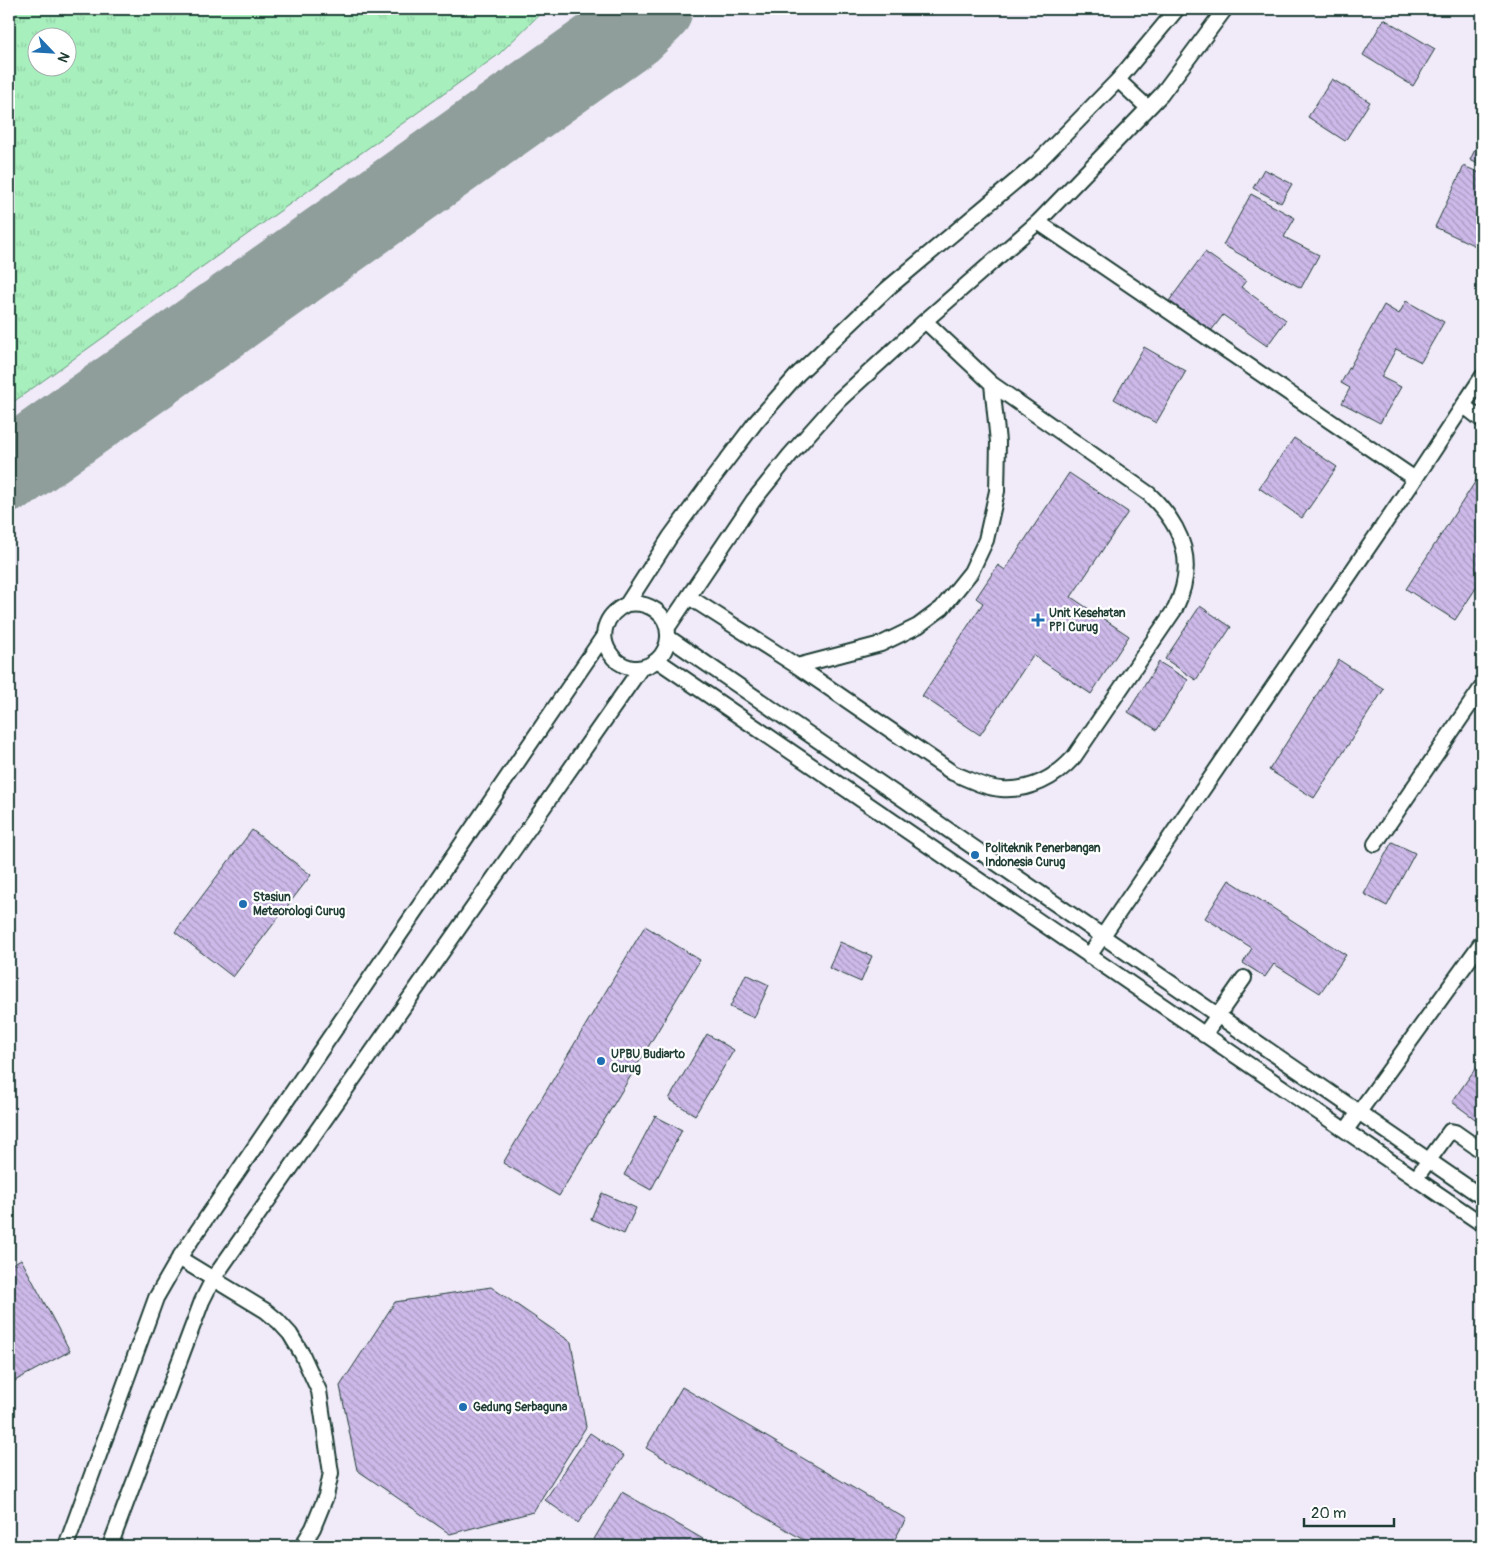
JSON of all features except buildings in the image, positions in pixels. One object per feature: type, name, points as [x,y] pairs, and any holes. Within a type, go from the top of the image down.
[{"type":"lane","points":[[627,604],[670,537],[711,481],[755,423],[798,374],[887,289],[1036,164],[1118,80],[1177,9]]},
{"type":"lane","points":[[603,637],[606,648],[620,664],[641,668],[657,660],[666,648],[668,633],[689,597],[753,501],[790,455],[839,400],[925,321],[1038,222],[1161,95],[1225,9]]},
{"type":"lane","points":[[1118,80],[1148,108]]},
{"type":"lane","points":[[1038,222],[1415,479]]},
{"type":"lane","points":[[689,597],[797,666],[952,773],[1001,789],[1029,786],[1047,780],[1065,767],[1074,757],[1175,609],[1183,593],[1185,552],[1175,526],[1164,508],[1149,494],[992,384],[925,321]]},
{"type":"lane","points":[[1089,956],[1415,479],[1482,377]]},
{"type":"lane","points":[[797,666],[881,644],[918,626],[942,608],[971,572],[986,540],[997,491],[998,442],[992,384]]},
{"type":"lane","points":[[1464,406],[1482,420]]},
{"type":"lane","points":[[66,1546],[156,1298],[179,1258],[603,637],[605,626],[610,616],[617,609],[627,604],[648,605],[657,610],[663,618],[668,633],[1482,1197]]},
{"type":"lane","points":[[657,660],[1482,1224]]},
{"type":"lane","points":[[110,1546],[202,1301],[213,1280],[641,668]]},
{"type":"lane","points":[[1375,844],[1482,687]]},
{"type":"lane","points":[[1346,1130],[1482,942]]},
{"type":"lane","points":[[1204,1035],[1244,978]]},
{"type":"lane","points":[[1416,1178],[1452,1130],[1482,1152]]},
{"type":"lane","points":[[179,1258],[266,1311],[278,1321],[290,1334],[302,1354],[319,1391],[331,1473],[326,1496],[302,1546]]},
{"type":"shaded area","name":"Politeknik Penerbangan Indonesia Curug","points":[[9,9],[1482,9],[1482,1546],[9,1546]]},
{"type":"green space","points":[[9,9],[545,9],[498,55],[9,405]]},
{"type":"taxiway","points":[[9,471],[631,29],[652,9]]},
{"type":"place","name":"Unit Kesehatan PPI Curug","points":[[1038,620]]},
{"type":"place","name":"Politeknik Penerbangan Indonesia Curug","points":[[975,855]]},
{"type":"place","name":"Stasiun Meteorologi Curug","points":[[243,904]]},
{"type":"place","name":"UPBU Budiarto Curug","points":[[601,1061]]},
{"type":"place","name":"Gedung Serbaguna","points":[[463,1407]]}]
